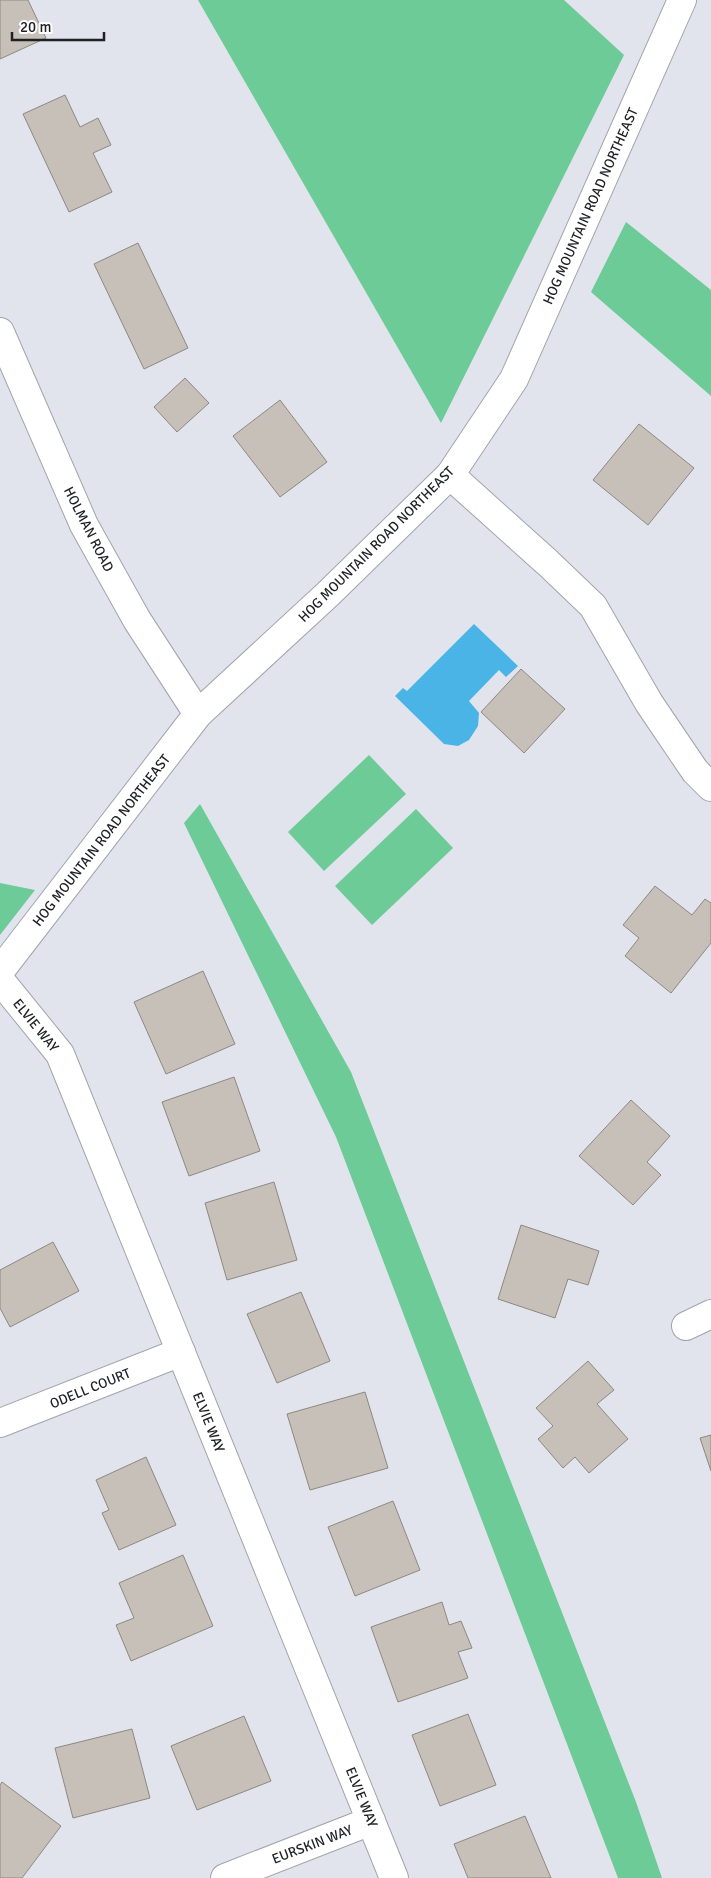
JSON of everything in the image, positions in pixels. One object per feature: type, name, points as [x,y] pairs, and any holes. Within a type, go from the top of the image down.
[{"type":"street","name":"HOG MOUNTAIN ROAD NORTHEAST","points":[[0,971],[198,714],[328,594],[450,474],[514,379],[682,0]]},
{"type":"street","name":"HOLMAN ROAD","points":[[0,332],[84,525],[137,620],[198,714]]},
{"type":"street","points":[[450,474],[548,562],[593,606],[649,703],[695,771],[711,787]]},
{"type":"street","name":"ELVIE WAY","points":[[0,980],[60,1054],[394,1878]]},
{"type":"street","points":[[686,1326],[711,1314]]},
{"type":"street","name":"ODELL COURT","points":[[0,1423],[181,1352]]},
{"type":"street","name":"EURSKIN WAY","points":[[225,1878],[371,1821]]},
{"type":"green space","points":[[198,0],[564,0],[624,55],[441,423]]},
{"type":"green space","points":[[626,222],[711,290],[711,396],[591,292]]},
{"type":"green space","points":[[369,755],[406,794],[324,871],[288,832]]},
{"type":"green space","points":[[200,804],[351,1072],[636,1802],[662,1878],[618,1878],[336,1137],[184,823]]},
{"type":"green space","points":[[416,809],[453,848],[372,925],[335,886]]},
{"type":"green space","points":[[0,883],[35,890],[0,935]]},
{"type":"water","points":[[474,624],[518,666],[506,677],[499,670],[469,701],[479,713],[478,726],[469,740],[458,746],[444,744],[395,696],[403,688],[407,691]]},
{"type":"building","points":[[0,0],[28,0],[46,38],[0,59]]},
{"type":"building","points":[[65,95],[80,127],[98,118],[111,145],[93,153],[112,192],[69,212],[23,114]]},
{"type":"building","points":[[138,243],[188,348],[144,369],[94,264]]},
{"type":"building","points":[[185,378],[209,403],[177,432],[154,407]]},
{"type":"building","points":[[280,400],[327,462],[280,497],[233,436]]},
{"type":"building","points":[[639,424],[694,468],[648,525],[593,480]]},
{"type":"building","points":[[521,669],[565,709],[524,753],[481,712]]},
{"type":"building","points":[[655,886],[692,915],[705,899],[711,903],[711,943],[671,993],[625,956],[639,938],[623,925]]},
{"type":"building","points":[[203,971],[235,1044],[166,1074],[134,1002]]},
{"type":"building","points":[[234,1077],[260,1151],[189,1176],[162,1102]]},
{"type":"building","points":[[631,1100],[670,1136],[647,1162],[661,1175],[633,1205],[579,1156]]},
{"type":"building","points":[[274,1182],[297,1260],[227,1280],[205,1203]]},
{"type":"building","points":[[521,1225],[599,1251],[588,1285],[568,1279],[555,1318],[498,1299]]},
{"type":"building","points":[[53,1242],[79,1291],[10,1327],[0,1308],[0,1270]]},
{"type":"building","points":[[301,1292],[330,1361],[277,1383],[247,1314]]},
{"type":"building","points":[[588,1361],[614,1390],[597,1404],[628,1439],[589,1473],[575,1457],[563,1468],[538,1439],[553,1426],[536,1408]]},
{"type":"building","points":[[365,1392],[388,1468],[310,1490],[287,1414]]},
{"type":"building","points":[[711,1435],[711,1471],[700,1438]]},
{"type":"building","points":[[146,1457],[176,1525],[119,1550],[102,1513],[109,1510],[96,1480]]},
{"type":"building","points":[[393,1501],[420,1570],[355,1596],[328,1527]]},
{"type":"building","points":[[183,1555],[213,1626],[131,1661],[116,1625],[134,1618],[119,1583]]},
{"type":"building","points":[[442,1602],[449,1625],[461,1621],[472,1648],[458,1652],[468,1678],[398,1702],[371,1627]]},
{"type":"building","points":[[468,1714],[496,1785],[440,1806],[412,1735]]},
{"type":"building","points":[[244,1716],[271,1781],[197,1810],[171,1746]]},
{"type":"building","points":[[132,1729],[150,1798],[73,1818],[55,1748]]},
{"type":"building","points":[[2,1782],[61,1826],[22,1878],[0,1878],[0,1785]]},
{"type":"building","points":[[525,1816],[551,1878],[468,1878],[454,1844]]}]
